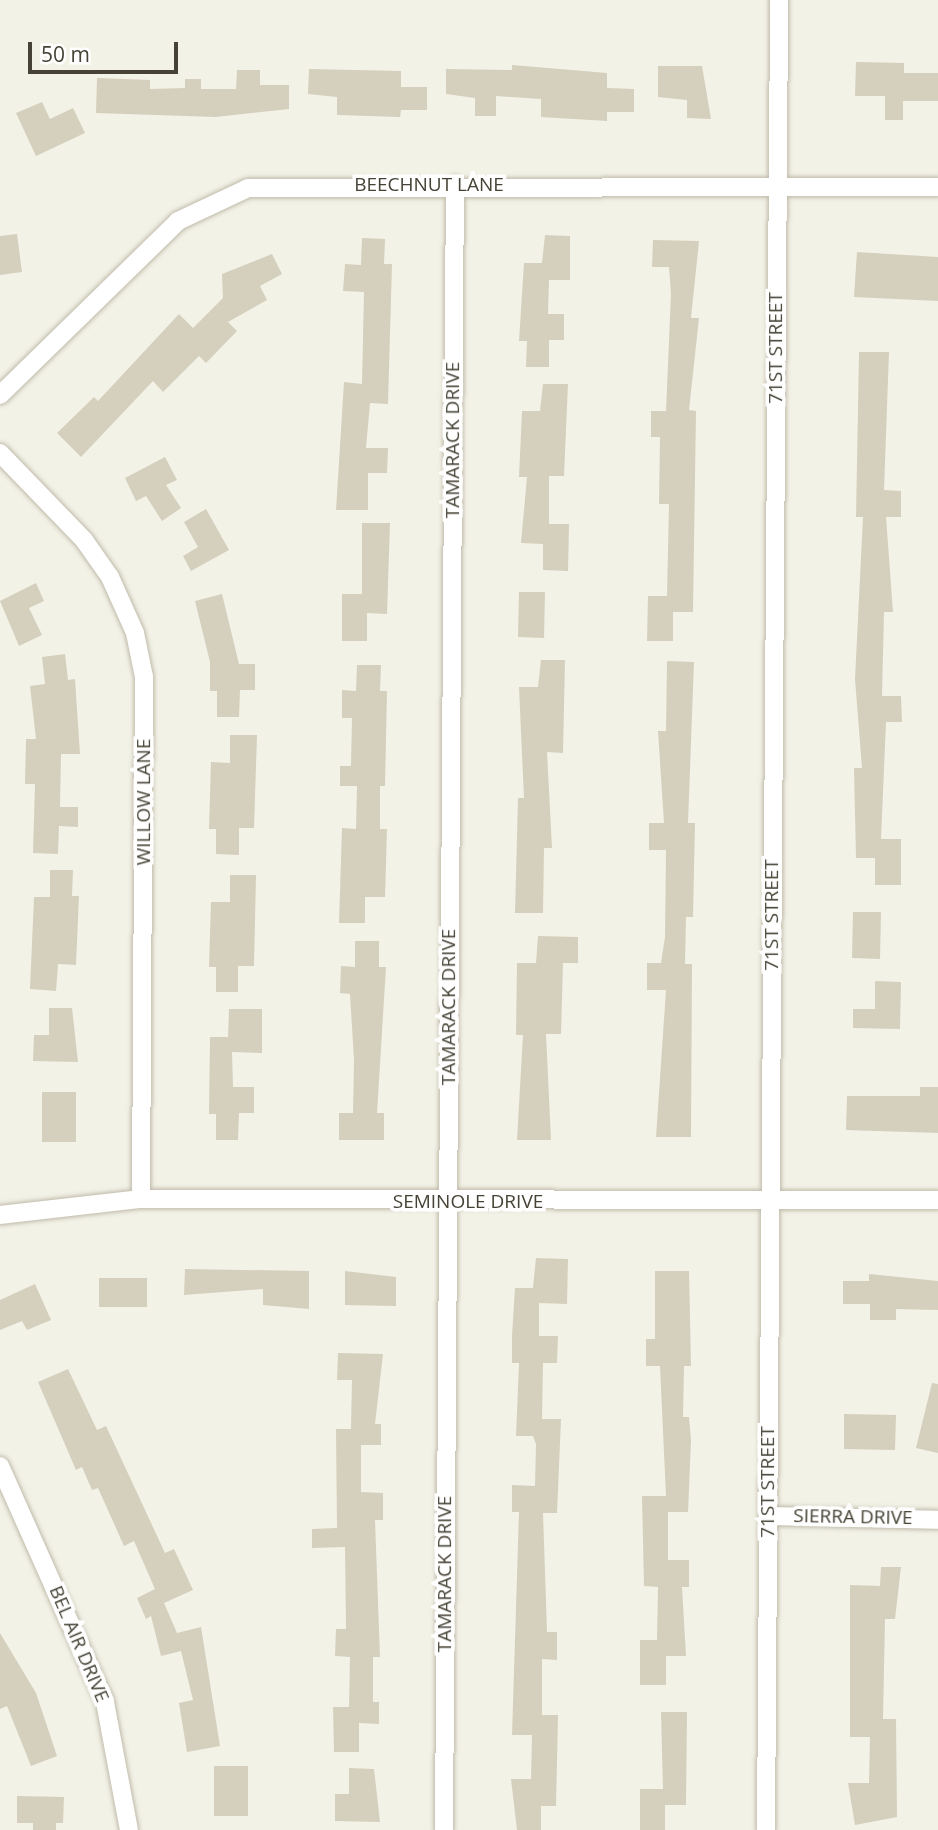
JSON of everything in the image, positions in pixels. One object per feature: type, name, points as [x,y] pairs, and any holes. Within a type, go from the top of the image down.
[{"type":"street","name":"71ST STREET","points":[[766,1830],[779,0]]},
{"type":"street","name":"BEECHNUT LANE","points":[[0,395],[141,253],[209,202],[272,185],[938,187]]},
{"type":"street","name":"TAMARACK DRIVE","points":[[444,1830],[455,185]]},
{"type":"street","name":"WILLOW LANE","points":[[0,453],[85,540],[110,577],[135,633],[144,677],[141,1199]]},
{"type":"street","name":"SEMINOLE DRIVE","points":[[0,1215],[141,1199],[770,1203],[938,1200]]},
{"type":"street","name":"BEL AIR DRIVE","points":[[0,1466],[105,1702],[129,1830]]},
{"type":"street","name":"SIERRA DRIVE","points":[[768,1516],[938,1520]]},
{"type":"building","points":[[856,62],[904,63],[904,73],[938,73],[938,101],[903,101],[903,120],[885,120],[885,96],[855,96]]},
{"type":"building","points":[[512,65],[607,73],[607,88],[634,89],[634,112],[607,112],[607,121],[541,117],[541,99],[496,96],[496,116],[475,116],[475,98],[446,94],[446,69],[512,70]]},
{"type":"building","points":[[658,66],[702,66],[711,119],[687,118],[687,100],[658,97]]},
{"type":"building","points":[[309,69],[401,71],[401,87],[427,87],[427,110],[401,110],[400,117],[337,115],[337,97],[308,94]]},
{"type":"building","points":[[237,70],[260,70],[260,85],[289,85],[289,109],[216,117],[96,113],[97,78],[150,80],[150,89],[185,88],[185,79],[201,79],[201,89],[236,89]]},
{"type":"building","points":[[42,102],[50,119],[73,108],[85,133],[36,156],[16,113]]},
{"type":"building","points":[[17,234],[22,272],[0,275],[0,236]]},
{"type":"building","points":[[545,235],[570,236],[570,280],[549,280],[548,314],[564,314],[564,340],[549,340],[549,367],[526,367],[527,341],[519,341],[524,263],[542,263]]},
{"type":"building","points":[[362,238],[385,239],[384,264],[392,264],[388,404],[370,403],[366,448],[388,448],[387,473],[368,473],[368,510],[336,510],[344,382],[362,384],[364,292],[343,291],[345,264],[361,265]]},
{"type":"building","points":[[653,240],[699,241],[691,318],[699,318],[689,410],[696,411],[693,612],[673,612],[673,641],[647,641],[648,596],[667,596],[669,504],[659,504],[660,437],[651,437],[651,411],[666,411],[671,294],[669,267],[652,267]]},
{"type":"building","points":[[857,252],[938,257],[938,301],[854,297]]},
{"type":"building","points":[[272,254],[282,274],[260,286],[267,300],[228,322],[237,331],[206,363],[199,356],[163,392],[153,381],[81,457],[57,433],[94,397],[98,401],[179,314],[193,328],[223,298],[222,274]]},
{"type":"building","points":[[859,352],[889,352],[884,490],[901,491],[901,517],[886,517],[893,612],[884,612],[882,696],[901,696],[902,722],[886,722],[881,839],[901,839],[901,885],[875,885],[875,858],[856,858],[854,768],[862,768],[855,679],[863,517],[856,517]]},
{"type":"building","points":[[543,384],[568,384],[564,476],[549,476],[549,524],[569,524],[568,571],[543,570],[543,544],[521,543],[527,477],[519,477],[522,411],[540,411]]},
{"type":"building","points":[[165,457],[177,480],[166,485],[181,508],[162,521],[146,496],[136,501],[125,478]]},
{"type":"building","points":[[206,509],[229,550],[191,571],[183,556],[198,547],[184,522]]},
{"type":"building","points":[[362,523],[390,523],[387,614],[367,613],[367,641],[342,641],[342,594],[362,594]]},
{"type":"building","points":[[36,583],[44,601],[29,608],[42,635],[19,646],[0,601]]},
{"type":"building","points":[[519,592],[545,592],[544,638],[518,637]]},
{"type":"building","points":[[222,594],[239,664],[255,664],[255,690],[240,690],[239,717],[217,717],[217,691],[210,691],[210,662],[195,601]]},
{"type":"building","points":[[65,654],[68,680],[75,679],[80,754],[61,754],[60,807],[78,807],[78,827],[59,826],[58,854],[33,853],[35,784],[25,784],[26,739],[36,739],[30,686],[45,684],[42,657]]},
{"type":"building","points":[[541,660],[565,660],[563,753],[547,752],[552,848],[544,848],[543,913],[515,913],[518,798],[524,798],[519,687],[538,687]]},
{"type":"building","points":[[667,661],[694,662],[688,823],[695,823],[693,917],[686,917],[685,964],[692,964],[691,1137],[656,1137],[666,990],[647,990],[647,963],[661,963],[665,937],[666,850],[649,850],[649,823],[664,823],[658,731],[666,731]]},
{"type":"building","points":[[357,665],[381,665],[380,691],[387,691],[385,786],[380,786],[380,829],[387,829],[385,897],[365,897],[365,923],[339,923],[342,828],[356,829],[357,786],[340,786],[340,766],[351,766],[352,718],[342,718],[342,690],[356,691]]},
{"type":"building","points":[[230,735],[257,735],[254,828],[239,828],[239,855],[216,854],[216,829],[209,829],[211,762],[230,763]]},
{"type":"building","points":[[50,870],[73,870],[72,896],[79,896],[76,965],[58,964],[56,991],[30,989],[34,897],[50,897]]},
{"type":"building","points":[[230,875],[256,875],[254,966],[238,966],[238,992],[216,992],[216,967],[209,967],[211,902],[230,902]]},
{"type":"building","points":[[853,912],[881,912],[880,959],[852,958]]},
{"type":"building","points":[[538,936],[578,937],[578,963],[563,963],[561,1034],[546,1034],[551,1140],[517,1140],[523,1035],[516,1035],[517,963],[536,963]]},
{"type":"building","points":[[355,941],[379,941],[379,967],[386,967],[377,1113],[384,1113],[384,1140],[339,1140],[339,1113],[353,1113],[354,1060],[350,994],[340,993],[341,966],[355,967]]},
{"type":"building","points":[[875,981],[901,982],[900,1029],[853,1028],[853,1009],[875,1009]]},
{"type":"building","points":[[49,1008],[72,1008],[78,1062],[33,1061],[34,1035],[49,1035]]},
{"type":"building","points":[[229,1009],[262,1009],[262,1053],[232,1052],[233,1087],[254,1087],[254,1113],[239,1113],[238,1140],[216,1140],[216,1114],[209,1114],[210,1037],[228,1037]]},
{"type":"building","points":[[920,1087],[938,1087],[938,1133],[846,1130],[847,1096],[920,1096]]},
{"type":"building","points":[[42,1092],[76,1092],[76,1142],[42,1142]]},
{"type":"building","points":[[536,1258],[568,1259],[567,1304],[539,1303],[539,1336],[558,1336],[557,1363],[543,1363],[542,1419],[561,1419],[557,1513],[543,1513],[547,1632],[557,1632],[557,1660],[542,1659],[542,1715],[558,1715],[556,1806],[541,1806],[541,1830],[517,1830],[511,1779],[531,1779],[532,1735],[512,1735],[519,1512],[512,1512],[512,1485],[535,1486],[536,1444],[533,1436],[516,1436],[519,1363],[512,1363],[512,1336],[515,1288],[533,1288]]},
{"type":"building","points":[[185,1269],[309,1271],[309,1309],[263,1305],[263,1289],[184,1295]]},
{"type":"building","points":[[345,1271],[396,1277],[396,1306],[345,1305]]},
{"type":"building","points":[[655,1271],[689,1271],[691,1366],[684,1366],[683,1417],[689,1417],[691,1440],[688,1512],[668,1512],[668,1560],[689,1560],[689,1587],[682,1587],[686,1656],[666,1656],[666,1685],[640,1685],[640,1640],[657,1640],[658,1587],[644,1586],[642,1496],[666,1496],[660,1366],[646,1366],[646,1339],[655,1339]]},
{"type":"building","points":[[869,1274],[938,1281],[938,1310],[896,1309],[896,1320],[870,1320],[870,1304],[843,1304],[843,1281],[869,1281]]},
{"type":"building","points":[[99,1278],[147,1278],[147,1307],[99,1307]]},
{"type":"building","points":[[35,1284],[51,1320],[27,1330],[22,1321],[0,1330],[0,1300]]},
{"type":"building","points":[[338,1353],[383,1354],[375,1424],[381,1424],[381,1445],[361,1445],[361,1492],[383,1493],[383,1520],[375,1520],[380,1657],[373,1657],[373,1702],[379,1702],[379,1724],[359,1723],[359,1752],[334,1752],[333,1707],[349,1707],[350,1657],[335,1656],[336,1629],[346,1629],[345,1547],[312,1548],[312,1529],[337,1528],[336,1429],[351,1429],[352,1380],[337,1380]]},
{"type":"building","points":[[68,1369],[97,1430],[106,1426],[165,1553],[174,1549],[193,1590],[164,1603],[177,1633],[201,1627],[220,1746],[187,1752],[179,1703],[193,1700],[181,1651],[161,1656],[151,1616],[146,1619],[137,1598],[155,1589],[134,1541],[124,1546],[98,1488],[92,1490],[82,1467],[76,1470],[38,1382]]},
{"type":"building","points":[[932,1383],[938,1384],[938,1453],[916,1448]]},
{"type":"building","points":[[844,1414],[896,1415],[895,1450],[844,1449]]},
{"type":"building","points":[[881,1567],[901,1567],[895,1619],[885,1619],[883,1719],[896,1719],[897,1817],[855,1825],[848,1783],[869,1783],[870,1737],[850,1737],[850,1585],[880,1586]]},
{"type":"building","points":[[0,1633],[36,1693],[57,1756],[31,1766],[7,1706],[0,1709]]},
{"type":"building","points":[[661,1712],[687,1712],[686,1805],[665,1805],[665,1830],[640,1830],[640,1789],[663,1789]]},
{"type":"building","points":[[214,1766],[248,1766],[248,1816],[214,1816]]},
{"type":"building","points":[[349,1768],[374,1769],[380,1822],[335,1821],[335,1794],[349,1794]]},
{"type":"building","points":[[17,1796],[64,1797],[63,1823],[56,1823],[56,1830],[33,1830],[33,1823],[17,1823]]}]
